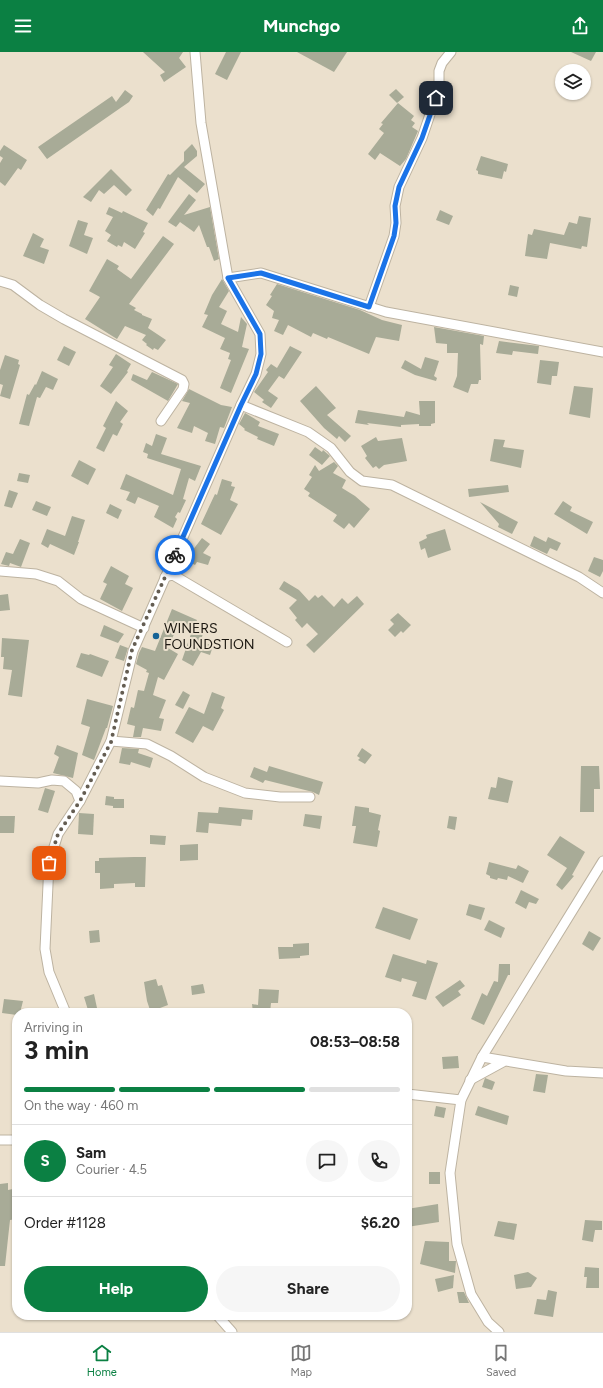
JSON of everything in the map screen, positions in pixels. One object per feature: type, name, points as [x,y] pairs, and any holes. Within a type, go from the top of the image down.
[{"type":"street","points":[[64,1008],[49,972],[45,949],[49,863],[58,834],[80,801],[111,742],[132,650],[144,628],[165,577],[256,374],[261,354],[260,334],[228,278],[201,123],[195,52]]},
{"type":"street","points":[[369,307],[394,236],[396,223],[395,206],[399,187],[422,138],[439,88],[439,71],[442,63],[451,52]]},
{"type":"street","points":[[228,278],[261,273],[369,307],[603,352]]},
{"type":"street","points":[[0,281],[13,285],[40,305],[64,319],[182,380],[184,384],[183,389],[161,421]]},
{"type":"street","points":[[241,405],[308,432],[331,448],[350,472],[362,481],[392,485],[579,577],[603,593]]},
{"type":"street","points":[[0,572],[36,574],[58,581],[81,599],[144,628]]},
{"type":"street","points":[[165,577],[173,575],[287,642]]},
{"type":"street","points":[[111,742],[147,744],[171,756],[204,777],[245,793],[280,797],[310,797]]},
{"type":"street","points":[[0,781],[38,783],[52,780],[64,781],[76,791],[80,801]]},
{"type":"street","points":[[499,1332],[488,1322],[471,1294],[456,1244],[450,1173],[461,1100],[482,1057],[603,861]]},
{"type":"street","points":[[482,1057],[503,1062],[566,1071],[603,1073]]},
{"type":"street","points":[[470,1080],[503,1062]]},
{"type":"street","points":[[412,1095],[461,1100]]},
{"type":"street","points":[[0,1140],[12,1140]]},
{"type":"street","points":[[221,1320],[232,1332]]},
{"type":"building","points":[[143,52],[183,52],[179,58],[186,67],[164,82],[160,75],[165,72]]},
{"type":"building","points":[[226,52],[241,52],[227,80],[215,74]]},
{"type":"building","points":[[297,52],[347,52],[334,72]]},
{"type":"building","points":[[571,52],[596,52],[591,61]]},
{"type":"building","points":[[396,89],[404,97],[397,103],[389,95]]},
{"type":"building","points":[[125,90],[133,96],[129,102],[47,159],[38,147],[112,96],[116,102]]},
{"type":"building","points":[[398,103],[414,116],[411,120],[415,123],[412,127],[418,131],[406,159],[400,166],[380,153],[375,160],[368,154],[384,133],[379,129],[383,124],[381,123]]},
{"type":"building","points":[[192,144],[197,151],[197,156],[184,167],[205,184],[197,193],[178,177],[160,209],[158,208],[153,216],[146,210],[168,174],[170,175],[184,161],[184,152]]},
{"type":"building","points":[[4,145],[27,160],[21,170],[18,168],[5,186],[0,182],[0,163],[3,158],[0,156],[0,151]]},
{"type":"building","points":[[481,156],[508,164],[502,179],[478,174],[478,171],[476,170]]},
{"type":"building","points":[[111,169],[132,190],[126,196],[114,185],[104,194],[99,190],[91,202],[83,197]]},
{"type":"building","points":[[189,194],[196,200],[184,215],[210,207],[219,259],[214,261],[199,225],[194,232],[180,222],[176,227],[168,222]]},
{"type":"building","points":[[109,207],[122,213],[123,211],[148,223],[143,232],[145,233],[135,249],[124,242],[122,247],[118,245],[117,247],[107,241],[111,235],[105,231],[113,217],[106,214]]},
{"type":"building","points":[[440,210],[453,216],[449,225],[436,220]]},
{"type":"building","points":[[579,216],[591,218],[587,247],[582,246],[581,249],[550,243],[547,259],[525,256],[528,234],[532,235],[534,229],[564,235],[569,222],[577,224]]},
{"type":"building","points":[[78,220],[88,223],[84,235],[93,238],[87,254],[69,246]]},
{"type":"building","points":[[33,233],[44,239],[40,247],[49,250],[44,264],[23,256]]},
{"type":"building","points":[[163,236],[174,244],[129,304],[136,308],[134,310],[152,319],[148,328],[166,340],[158,350],[154,348],[153,350],[142,340],[146,335],[125,326],[117,339],[85,319],[100,297],[89,291],[107,259],[119,266],[117,269],[131,279]]},
{"type":"building","points":[[222,279],[229,291],[219,307],[227,311],[221,324],[238,332],[241,317],[247,324],[242,347],[249,349],[231,393],[220,388],[231,360],[228,359],[230,353],[220,349],[225,338],[202,327],[208,315],[204,314],[212,295]]},
{"type":"building","points":[[277,284],[360,310],[382,320],[402,325],[399,341],[376,337],[369,354],[328,337],[327,339],[313,333],[311,337],[288,325],[283,335],[274,331],[279,320],[272,318],[274,311],[266,305]]},
{"type":"building","points":[[510,285],[519,287],[517,297],[508,295]]},
{"type":"building","points":[[434,327],[484,336],[483,345],[480,344],[481,380],[479,380],[478,384],[471,384],[468,393],[453,387],[457,376],[458,353],[447,353],[447,344],[436,343]]},
{"type":"building","points":[[499,341],[539,346],[538,354],[513,351],[512,355],[496,353]]},
{"type":"building","points":[[64,346],[76,352],[69,366],[57,360]]},
{"type":"building","points":[[290,346],[302,352],[284,379],[279,376],[268,391],[278,398],[271,408],[262,402],[264,400],[254,392],[268,372],[266,370],[271,364],[277,368]]},
{"type":"building","points":[[116,354],[131,364],[127,371],[128,372],[111,394],[100,386],[113,367],[109,365]]},
{"type":"building","points":[[5,355],[19,360],[18,364],[20,365],[10,399],[0,396],[3,385],[0,384],[0,370]]},
{"type":"building","points":[[425,357],[439,361],[434,376],[437,378],[436,381],[415,375],[401,368],[405,360],[421,369]]},
{"type":"building","points":[[540,360],[559,362],[557,376],[552,376],[551,385],[537,383]]},
{"type":"building","points":[[42,371],[58,379],[53,390],[46,387],[40,398],[37,397],[29,426],[19,424],[27,394],[29,395],[35,384],[36,385]]},
{"type":"building","points":[[152,372],[178,384],[168,401],[131,380],[133,374],[147,380]]},
{"type":"building","points":[[316,386],[336,408],[327,415],[351,436],[345,442],[339,436],[337,439],[324,428],[300,401]]},
{"type":"building","points":[[574,386],[593,388],[590,418],[569,414]]},
{"type":"building","points":[[189,389],[221,405],[232,407],[224,428],[220,427],[215,444],[205,441],[208,433],[194,426],[192,433],[177,428],[190,403],[182,401]]},
{"type":"building","points":[[116,401],[128,411],[120,422],[123,424],[117,436],[113,434],[104,452],[96,448],[106,428],[103,426]]},
{"type":"building","points":[[419,401],[435,401],[435,423],[431,424],[431,426],[419,426],[419,424],[401,425],[401,427],[355,423],[358,410],[404,417],[406,411],[420,415]]},
{"type":"building","points":[[245,413],[260,422],[258,426],[279,434],[274,446],[257,439],[258,437],[244,430],[245,429],[239,424]]},
{"type":"building","points":[[156,434],[167,438],[161,454],[201,466],[195,481],[189,478],[183,499],[186,500],[180,513],[178,512],[175,517],[177,519],[173,528],[154,517],[159,506],[138,497],[135,504],[126,500],[130,492],[120,489],[126,474],[173,495],[181,469],[147,458],[148,454],[143,452],[146,443],[152,446]]},
{"type":"building","points":[[376,437],[378,441],[402,438],[407,461],[384,465],[379,469],[376,466],[373,468],[365,458],[367,456],[361,446]]},
{"type":"building","points":[[494,439],[505,440],[503,447],[524,450],[521,468],[490,461]]},
{"type":"building","points":[[315,447],[322,452],[323,450],[330,456],[322,465],[309,455]]},
{"type":"building","points":[[79,460],[96,469],[88,485],[71,476]]},
{"type":"building","points":[[334,462],[338,466],[333,473],[346,480],[342,488],[355,496],[370,509],[354,528],[349,523],[344,529],[333,521],[337,515],[308,496],[310,493],[304,489],[312,477],[309,475],[315,465],[319,471]]},
{"type":"building","points":[[19,473],[30,475],[28,483],[17,481]]},
{"type":"building","points":[[222,479],[232,482],[231,486],[235,487],[230,500],[238,504],[221,535],[201,524],[215,494],[217,495]]},
{"type":"building","points":[[508,485],[509,492],[469,497],[468,489]]},
{"type":"building","points":[[9,490],[18,493],[12,508],[4,506]]},
{"type":"building","points":[[36,501],[51,507],[47,516],[32,510]]},
{"type":"building","points":[[563,501],[572,507],[570,511],[593,522],[587,534],[554,514]]},
{"type":"building","points":[[480,502],[518,522],[512,534],[498,527],[499,524]]},
{"type":"building","points":[[110,504],[122,510],[118,519],[106,513]]},
{"type":"building","points":[[72,516],[85,520],[74,555],[50,544],[48,548],[41,544],[47,529],[65,536]]},
{"type":"building","points":[[445,529],[451,550],[428,558],[425,548],[421,550],[419,542],[427,538],[426,535]]},
{"type":"building","points":[[534,536],[546,542],[548,537],[561,543],[557,551],[550,548],[547,554],[530,546]]},
{"type":"building","points":[[202,538],[210,544],[203,553],[211,557],[208,565],[197,562],[195,565],[184,559],[189,550],[192,551]]},
{"type":"building","points":[[20,539],[30,543],[21,567],[10,563],[9,566],[1,564],[6,552],[13,554]]},
{"type":"building","points":[[594,557],[603,560],[603,571],[600,577],[588,571]]},
{"type":"building","points":[[111,566],[129,576],[125,584],[133,588],[122,611],[100,599],[107,584],[103,582]]},
{"type":"building","points":[[284,581],[299,590],[309,601],[315,595],[318,598],[322,595],[334,607],[342,598],[348,604],[357,596],[364,604],[314,653],[306,645],[318,634],[307,623],[302,628],[295,620],[297,618],[289,608],[297,600],[279,589]]},
{"type":"building","points":[[8,594],[10,610],[0,611],[0,595]]},
{"type":"building","points":[[172,609],[197,620],[195,625],[204,629],[201,641],[213,646],[210,655],[201,652],[193,666],[182,660],[192,631],[178,625],[168,648],[178,654],[164,680],[158,677],[153,695],[166,700],[159,718],[164,719],[161,731],[143,728],[141,737],[133,737],[135,726],[127,724],[131,707],[134,708],[138,690],[144,691],[149,673],[146,672],[147,670],[136,664],[139,653],[142,647],[155,651]]},
{"type":"building","points":[[398,613],[411,625],[403,633],[401,631],[395,637],[388,630],[394,624],[390,620]]},
{"type":"building","points":[[104,625],[124,634],[118,643],[100,636]]},
{"type":"building","points":[[2,638],[29,640],[22,697],[8,695],[12,670],[3,669],[4,657],[1,657]]},
{"type":"building","points":[[120,645],[128,648],[124,661],[115,658]]},
{"type":"building","points":[[81,653],[90,654],[109,661],[102,677],[76,667]]},
{"type":"building","points":[[183,691],[190,695],[183,709],[175,705]]},
{"type":"building","points":[[212,692],[225,697],[221,708],[224,710],[213,731],[203,726],[193,743],[175,733],[189,707],[204,714]]},
{"type":"building","points":[[87,699],[113,706],[107,728],[94,760],[82,755],[90,727],[81,724]]},
{"type":"building","points":[[57,745],[78,753],[73,778],[53,773],[59,757],[54,754]]},
{"type":"building","points":[[122,748],[139,749],[138,753],[153,758],[150,768],[131,762],[130,765],[119,763]]},
{"type":"building","points":[[362,748],[372,755],[365,764],[358,760],[360,758],[357,756]]},
{"type":"building","points":[[269,766],[323,782],[319,795],[313,792],[265,780],[263,783],[250,777],[254,767],[267,772]]},
{"type":"building","points":[[581,766],[599,766],[600,789],[594,789],[594,812],[580,812]]},
{"type":"building","points":[[498,777],[513,781],[508,803],[488,799],[491,787],[496,788]]},
{"type":"building","points":[[45,788],[55,791],[48,813],[38,810]]},
{"type":"building","points":[[106,796],[114,797],[114,799],[124,799],[124,808],[113,808],[113,806],[105,805]]},
{"type":"building","points":[[355,806],[369,808],[369,812],[381,815],[377,847],[353,843],[356,826],[352,826]]},
{"type":"building","points":[[219,807],[253,810],[252,820],[242,819],[241,826],[209,823],[208,833],[196,832],[198,812],[218,813]]},
{"type":"building","points":[[79,813],[94,814],[93,835],[78,834]]},
{"type":"building","points":[[305,814],[322,816],[320,829],[303,826]]},
{"type":"building","points":[[0,816],[15,816],[14,833],[0,833]]},
{"type":"building","points":[[449,816],[457,817],[455,830],[447,828]]},
{"type":"building","points":[[150,835],[166,836],[165,845],[150,844]]},
{"type":"building","points":[[560,836],[585,852],[572,875],[574,876],[562,890],[556,885],[567,868],[547,855]]},
{"type":"building","points":[[198,844],[198,860],[180,861],[180,845]]},
{"type":"building","points":[[146,857],[145,887],[135,887],[135,883],[114,884],[114,888],[100,889],[100,873],[95,873],[95,861],[99,861],[99,858]]},
{"type":"building","points":[[489,862],[516,869],[518,865],[529,871],[523,883],[508,876],[507,880],[498,878],[497,880],[490,878],[490,876],[486,874]]},
{"type":"building","points":[[521,890],[539,899],[536,904],[529,902],[526,909],[515,903]]},
{"type":"building","points":[[469,904],[485,908],[481,920],[466,915]]},
{"type":"building","points":[[383,907],[418,919],[410,940],[375,928]]},
{"type":"building","points":[[489,920],[505,928],[501,938],[484,930]]},
{"type":"building","points":[[99,930],[100,942],[90,943],[89,931]]},
{"type":"building","points":[[589,931],[601,938],[593,951],[582,944]]},
{"type":"building","points":[[309,943],[309,955],[300,956],[300,958],[279,959],[278,947],[293,947],[293,944]]},
{"type":"building","points":[[393,954],[426,964],[427,960],[438,963],[426,1000],[412,996],[417,982],[402,978],[401,982],[385,977]]},
{"type":"building","points":[[499,964],[510,964],[510,975],[508,975],[484,1025],[471,1019],[482,993],[487,996],[494,981],[498,982]]},
{"type":"building","points":[[156,979],[158,986],[162,985],[168,1005],[160,1008],[149,1008],[144,982]]},
{"type":"building","points":[[460,980],[465,986],[458,991],[461,995],[443,1007],[435,997]]},
{"type":"building","points":[[203,984],[205,993],[192,995],[191,986]]},
{"type":"building","points":[[259,989],[279,990],[278,1003],[271,1003],[270,1008],[252,1008],[252,1004],[258,1005]]},
{"type":"building","points":[[94,994],[97,1008],[87,1008],[84,997]]},
{"type":"building","points":[[4,999],[23,1001],[21,1008],[12,1008],[12,1014],[2,1013]]},
{"type":"building","points":[[458,1056],[459,1068],[443,1069],[442,1057]]},
{"type":"building","points":[[536,1074],[548,1075],[545,1093],[533,1091]]},
{"type":"building","points":[[485,1078],[495,1082],[492,1090],[482,1087]]},
{"type":"building","points":[[436,1106],[446,1108],[444,1118],[434,1116]]},
{"type":"building","points":[[478,1106],[509,1116],[507,1125],[475,1115]]},
{"type":"building","points":[[429,1172],[440,1172],[440,1184],[429,1184]]},
{"type":"building","points":[[8,1183],[8,1190],[12,1189],[12,1220],[10,1220],[5,1266],[0,1266],[0,1184]]},
{"type":"building","points":[[438,1204],[439,1222],[412,1226],[412,1208]]},
{"type":"building","points":[[585,1220],[602,1221],[602,1230],[595,1230],[593,1242],[582,1240]]},
{"type":"building","points":[[498,1221],[517,1224],[514,1240],[494,1236]]},
{"type":"building","points":[[425,1241],[449,1242],[449,1261],[456,1261],[455,1273],[420,1264]]},
{"type":"building","points":[[585,1267],[599,1268],[599,1288],[586,1288],[587,1277],[584,1277]]},
{"type":"building","points":[[528,1272],[537,1278],[531,1287],[516,1289],[514,1275]]},
{"type":"building","points":[[454,1275],[453,1288],[438,1292],[435,1279]]},
{"type":"building","points":[[548,1290],[557,1292],[553,1317],[534,1314],[537,1299],[546,1300]]},
{"type":"building","points":[[457,1292],[464,1292],[469,1303],[459,1303]]},
{"type":"way so far","points":[[49,863],[58,834],[80,801],[111,742],[132,650],[144,628],[175,555]]},
{"type":"place","name":"WINERS FOUNDSTION","points":[[156,636]]},
{"type":"route","points":[[175,555],[256,374],[261,354],[260,334],[228,278],[261,273],[369,307],[394,236],[396,223],[395,206],[399,187],[422,138],[436,98]]}]
